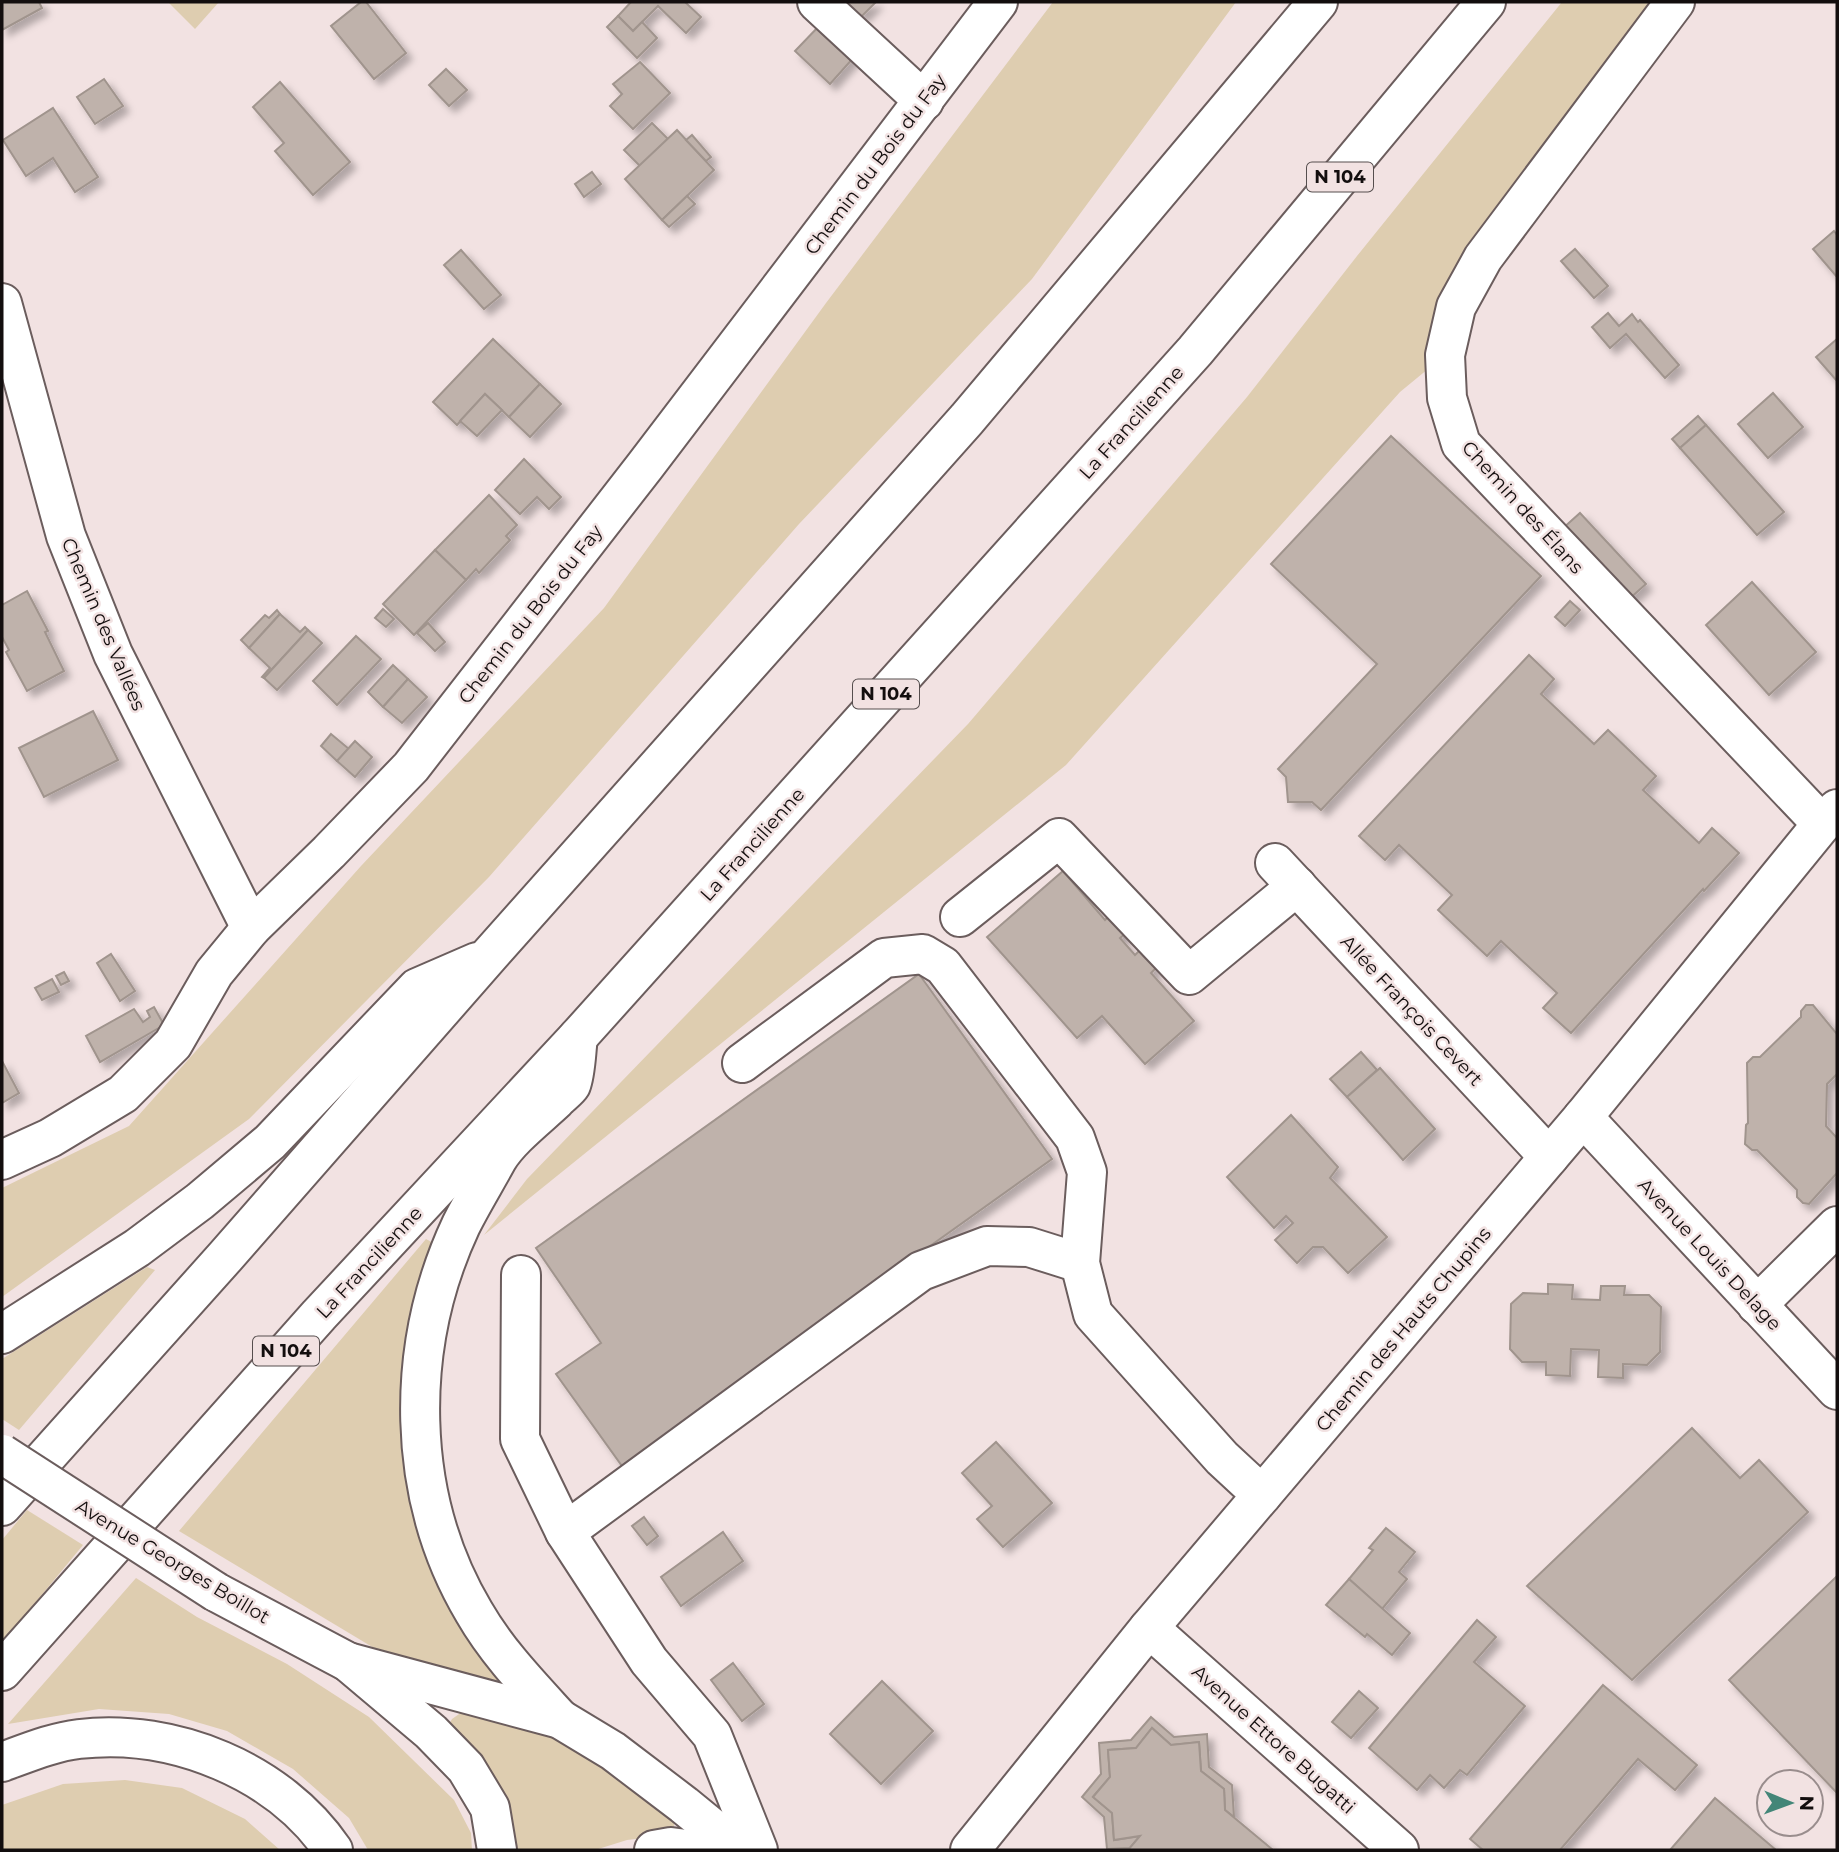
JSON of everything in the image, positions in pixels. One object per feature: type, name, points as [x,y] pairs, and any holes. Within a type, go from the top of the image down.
[{"type":"main road","points":[[817,2],[924,101]]},
{"type":"main road","name":"Chemin du Bois du Fay","points":[[2,1160],[50,1138],[123,1094],[173,1044],[214,973],[251,928],[411,767],[998,2]]},
{"type":"main road","points":[[2,1506],[967,419],[1318,2]]},
{"type":"main road","name":"La Francilienne","points":[[2,1671],[319,1315],[578,1037],[1195,351],[1486,2]]},
{"type":"main road","name":"Chemin des Élans","points":[[1675,2],[1483,257],[1456,307],[1445,355],[1447,398],[1461,444],[1829,817]]},
{"type":"main road","name":"Chemin des Vallées","points":[[2,303],[66,536],[108,642],[251,928]]},
{"type":"main road","name":"Chemin des Hauts Chupins","points":[[971,1850],[1149,1628],[1583,1117],[1829,817]]},
{"type":"main road","name":"Allée François Cevert","points":[[960,917],[1059,838],[1189,975],[1286,875],[1549,1157]]},
{"type":"main road","points":[[742,1063],[884,958],[923,954],[943,966],[1075,1138],[1087,1172],[1080,1263],[1093,1314],[1222,1458],[1262,1495]]},
{"type":"main road","points":[[2,1334],[126,1255],[200,1201],[270,1142],[417,988],[488,957]]},
{"type":"main road","points":[[560,1719],[496,1646],[458,1582],[433,1513],[420,1444],[419,1408],[421,1376],[432,1310],[461,1226],[501,1154],[570,1086],[578,1037]]},
{"type":"main road","name":"Avenue Louis Delage","points":[[1583,1117],[1837,1390]]},
{"type":"main road","points":[[1757,1306],[1837,1226]]},
{"type":"main road","points":[[565,1532],[920,1271],[986,1245],[1029,1247],[1080,1263]]},
{"type":"main road","points":[[521,1275],[520,1439],[565,1532],[649,1661],[712,1735],[758,1850]]},
{"type":"main road","name":"Avenue Georges Boillot","points":[[2,1454],[216,1592],[348,1662],[431,1732],[466,1768],[490,1808],[497,1850]]},
{"type":"main road","name":"Avenue Ettore Bugatti","points":[[1149,1628],[1399,1850]]},
{"type":"main road","name":"Avenue Georges Boillot","points":[[348,1662],[560,1719],[613,1751],[739,1850]]},
{"type":"main road","points":[[2,1762],[79,1739],[114,1739],[179,1746],[205,1754],[264,1783],[309,1820],[334,1850]]},
{"type":"main road","points":[[654,1850],[671,1847],[694,1850]]},
{"type":"shaded area","points":[[168,2],[219,2],[195,29]]},
{"type":"shaded area","points":[[1053,2],[1236,2],[1032,279],[799,524],[489,877],[249,1119],[2,1297],[2,1188],[129,1126],[361,866],[604,608],[826,303]]},
{"type":"shaded area","points":[[1562,2],[1675,2],[1582,125],[1445,355],[1400,392],[1066,765],[484,1235],[527,1179],[968,724],[1247,397]]},
{"type":"shaded area","points":[[426,1239],[437,1245],[408,1477],[451,1610],[501,1678],[496,1687],[374,1648],[179,1531]]},
{"type":"shaded area","points":[[147,1267],[155,1270],[19,1430],[2,1419],[2,1359]]},
{"type":"shaded area","points":[[27,1510],[83,1545],[2,1643],[2,1540]]},
{"type":"shaded area","points":[[136,1578],[197,1617],[287,1664],[369,1717],[454,1800],[471,1833],[472,1850],[368,1850],[349,1818],[293,1769],[227,1731],[169,1714],[99,1709],[8,1724]]},
{"type":"shaded area","points":[[462,1712],[564,1739],[675,1816],[674,1827],[667,1835],[627,1840],[595,1850],[515,1850],[510,1812],[498,1782],[445,1731],[452,1719]]},
{"type":"shaded area","points":[[125,1780],[182,1788],[245,1819],[280,1850],[2,1850],[2,1805],[63,1784]]},
{"type":"building","points":[[2,2],[39,2],[42,8],[2,30]]},
{"type":"building","points":[[361,2],[366,2],[406,53],[374,79],[331,26]]},
{"type":"building","points":[[631,2],[685,2],[701,17],[686,33],[658,6],[633,31],[618,16]]},
{"type":"building","points":[[844,2],[876,2],[861,17]]},
{"type":"building","points":[[618,16],[633,31],[642,22],[657,38],[637,58],[607,27]]},
{"type":"building","points":[[821,24],[855,56],[830,84],[795,51]]},
{"type":"building","points":[[640,62],[670,93],[633,129],[610,106],[622,94],[613,84]]},
{"type":"building","points":[[446,69],[467,90],[449,106],[429,85]]},
{"type":"building","points":[[104,79],[123,106],[95,124],[77,97]]},
{"type":"building","points":[[280,82],[350,162],[313,195],[275,151],[284,143],[253,107]]},
{"type":"building","points":[[53,108],[98,177],[75,192],[53,158],[26,176],[3,140]]},
{"type":"building","points":[[652,123],[668,139],[640,166],[624,150]]},
{"type":"building","points":[[677,130],[714,170],[662,220],[625,179]]},
{"type":"building","points":[[692,135],[711,157],[706,161],[686,140]]},
{"type":"building","points":[[592,172],[601,184],[584,197],[575,184]]},
{"type":"building","points":[[687,196],[695,204],[669,227],[662,220]]},
{"type":"building","points":[[1834,231],[1837,235],[1837,277],[1813,249]]},
{"type":"building","points":[[1575,249],[1608,286],[1594,298],[1561,261]]},
{"type":"building","points":[[461,250],[501,295],[484,309],[444,265]]},
{"type":"building","points":[[1608,313],[1619,326],[1632,314],[1679,365],[1665,378],[1626,334],[1610,348],[1592,327]]},
{"type":"building","points":[[493,339],[540,384],[509,417],[485,394],[457,425],[433,402]]},
{"type":"building","points":[[1837,339],[1837,381],[1816,357]]},
{"type":"building","points":[[540,384],[561,404],[530,437],[509,417]]},
{"type":"building","points":[[1773,393],[1803,427],[1768,458],[1738,424]]},
{"type":"building","points":[[485,394],[502,410],[477,436],[460,421]]},
{"type":"building","points":[[1698,416],[1706,425],[1680,448],[1672,439]]},
{"type":"building","points":[[1706,425],[1784,512],[1757,535],[1680,448]]},
{"type":"building","points":[[1391,436],[1541,576],[1321,810],[1312,802],[1288,802],[1286,777],[1278,769],[1377,664],[1271,564]]},
{"type":"building","points":[[524,459],[561,497],[549,509],[537,497],[520,514],[495,490]]},
{"type":"building","points":[[489,495],[517,525],[506,536],[510,540],[479,573],[476,569],[466,580],[435,550]]},
{"type":"building","points":[[1580,513],[1646,584],[1628,600],[1562,529]]},
{"type":"building","points":[[435,550],[466,580],[414,635],[383,604]]},
{"type":"building","points":[[1752,582],[1816,652],[1769,695],[1706,625]]},
{"type":"building","points":[[27,591],[48,631],[45,632],[64,671],[27,691],[6,652],[9,650],[2,637],[2,605]]},
{"type":"building","points":[[1570,601],[1580,610],[1565,626],[1555,617]]},
{"type":"building","points":[[383,609],[394,619],[386,627],[375,618]]},
{"type":"building","points":[[277,610],[280,614],[249,648],[241,640],[265,615],[269,618]]},
{"type":"building","points":[[280,614],[300,632],[305,627],[308,630],[264,678],[262,677],[270,668],[249,648]]},
{"type":"building","points":[[428,623],[445,642],[435,651],[417,633]]},
{"type":"building","points":[[308,630],[322,643],[277,690],[264,678]]},
{"type":"building","points":[[356,636],[381,659],[337,705],[313,681]]},
{"type":"building","points":[[1529,655],[1554,679],[1541,694],[1594,744],[1608,730],[1656,776],[1643,790],[1699,843],[1712,828],[1739,853],[1571,1033],[1543,1008],[1557,993],[1501,941],[1487,956],[1438,910],[1452,895],[1399,845],[1385,860],[1359,836]]},
{"type":"building","points":[[393,665],[408,679],[383,707],[368,692]]},
{"type":"building","points":[[408,679],[427,697],[402,723],[383,707]]},
{"type":"building","points":[[93,711],[118,760],[44,797],[19,748]]},
{"type":"building","points":[[331,734],[349,749],[337,761],[321,746]]},
{"type":"building","points":[[355,741],[372,757],[355,777],[337,761]]},
{"type":"building","points":[[1063,871],[1105,920],[1110,915],[1126,933],[1120,938],[1135,955],[1140,950],[1156,968],[1151,973],[1194,1021],[1145,1064],[1102,1016],[1077,1038],[987,937]]},
{"type":"building","points":[[111,954],[135,991],[120,1001],[97,963]]},
{"type":"building","points":[[64,972],[69,981],[61,985],[56,976]]},
{"type":"building","points":[[919,974],[1052,1159],[622,1466],[556,1374],[601,1343],[536,1248]]},
{"type":"building","points":[[52,979],[59,992],[42,1000],[35,988]]},
{"type":"building","points":[[1806,1005],[1813,1005],[1837,1034],[1837,1074],[1827,1084],[1826,1126],[1837,1138],[1837,1173],[1809,1204],[1803,1203],[1797,1197],[1797,1190],[1757,1150],[1752,1150],[1745,1144],[1748,1123],[1747,1063],[1753,1057],[1760,1057],[1801,1017],[1801,1011]]},
{"type":"building","points":[[154,1007],[164,1025],[100,1062],[86,1036],[134,1009],[143,1022],[150,1017],[147,1011]]},
{"type":"building","points":[[1361,1052],[1377,1070],[1347,1097],[1330,1079]]},
{"type":"building","points":[[2,1061],[19,1093],[2,1103]]},
{"type":"building","points":[[1380,1068],[1435,1129],[1403,1160],[1347,1097]]},
{"type":"building","points":[[1291,1115],[1338,1167],[1330,1178],[1387,1237],[1348,1273],[1323,1247],[1313,1247],[1297,1263],[1275,1240],[1293,1223],[1286,1216],[1274,1228],[1227,1177]]},
{"type":"building","points":[[1548,1284],[1573,1285],[1572,1299],[1600,1300],[1601,1286],[1625,1286],[1624,1295],[1649,1295],[1661,1307],[1660,1352],[1647,1365],[1623,1364],[1623,1378],[1598,1377],[1599,1350],[1571,1349],[1570,1376],[1546,1375],[1546,1362],[1522,1362],[1510,1349],[1511,1304],[1523,1293],[1548,1294]]},
{"type":"building","points":[[1692,1428],[1740,1478],[1759,1460],[1808,1512],[1632,1680],[1527,1586]]},
{"type":"building","points":[[996,1442],[1052,1503],[1003,1547],[977,1519],[992,1506],[962,1473]]},
{"type":"building","points":[[644,1517],[658,1536],[647,1545],[632,1526]]},
{"type":"building","points":[[1386,1528],[1415,1552],[1399,1572],[1407,1579],[1382,1609],[1349,1579],[1373,1550],[1369,1548]]},
{"type":"building","points":[[723,1532],[743,1561],[681,1606],[661,1577]]},
{"type":"building","points":[[1837,1576],[1837,1793],[1825,1780],[1825,1768],[1813,1768],[1729,1680]]},
{"type":"building","points":[[1349,1579],[1410,1633],[1392,1655],[1326,1605]]},
{"type":"building","points":[[1477,1620],[1496,1637],[1474,1662],[1525,1706],[1467,1775],[1460,1770],[1444,1788],[1430,1775],[1417,1790],[1369,1748]]},
{"type":"building","points":[[733,1663],[764,1704],[742,1721],[711,1680]]},
{"type":"building","points":[[882,1681],[933,1731],[881,1784],[830,1734]]},
{"type":"building","points":[[1603,1685],[1697,1765],[1675,1790],[1638,1759],[1560,1850],[1483,1850],[1470,1839]]},
{"type":"building","points":[[1359,1691],[1378,1708],[1351,1738],[1332,1722]]},
{"type":"building","points":[[1151,1717],[1174,1737],[1207,1734],[1209,1767],[1232,1785],[1234,1817],[1225,1810],[1224,1789],[1201,1771],[1199,1742],[1171,1745],[1152,1728],[1136,1748],[1108,1750],[1110,1777],[1093,1797],[1112,1813],[1114,1840],[1140,1836],[1130,1848],[1107,1849],[1104,1817],[1082,1797],[1101,1774],[1099,1743],[1131,1740]]},
{"type":"building","points":[[1152,1728],[1171,1745],[1199,1742],[1201,1771],[1224,1789],[1225,1810],[1273,1850],[1128,1850],[1140,1836],[1114,1840],[1112,1813],[1093,1797],[1110,1777],[1108,1750],[1136,1748]]},
{"type":"building","points":[[1715,1798],[1755,1832],[1755,1838],[1762,1838],[1776,1850],[1670,1850]]}]
